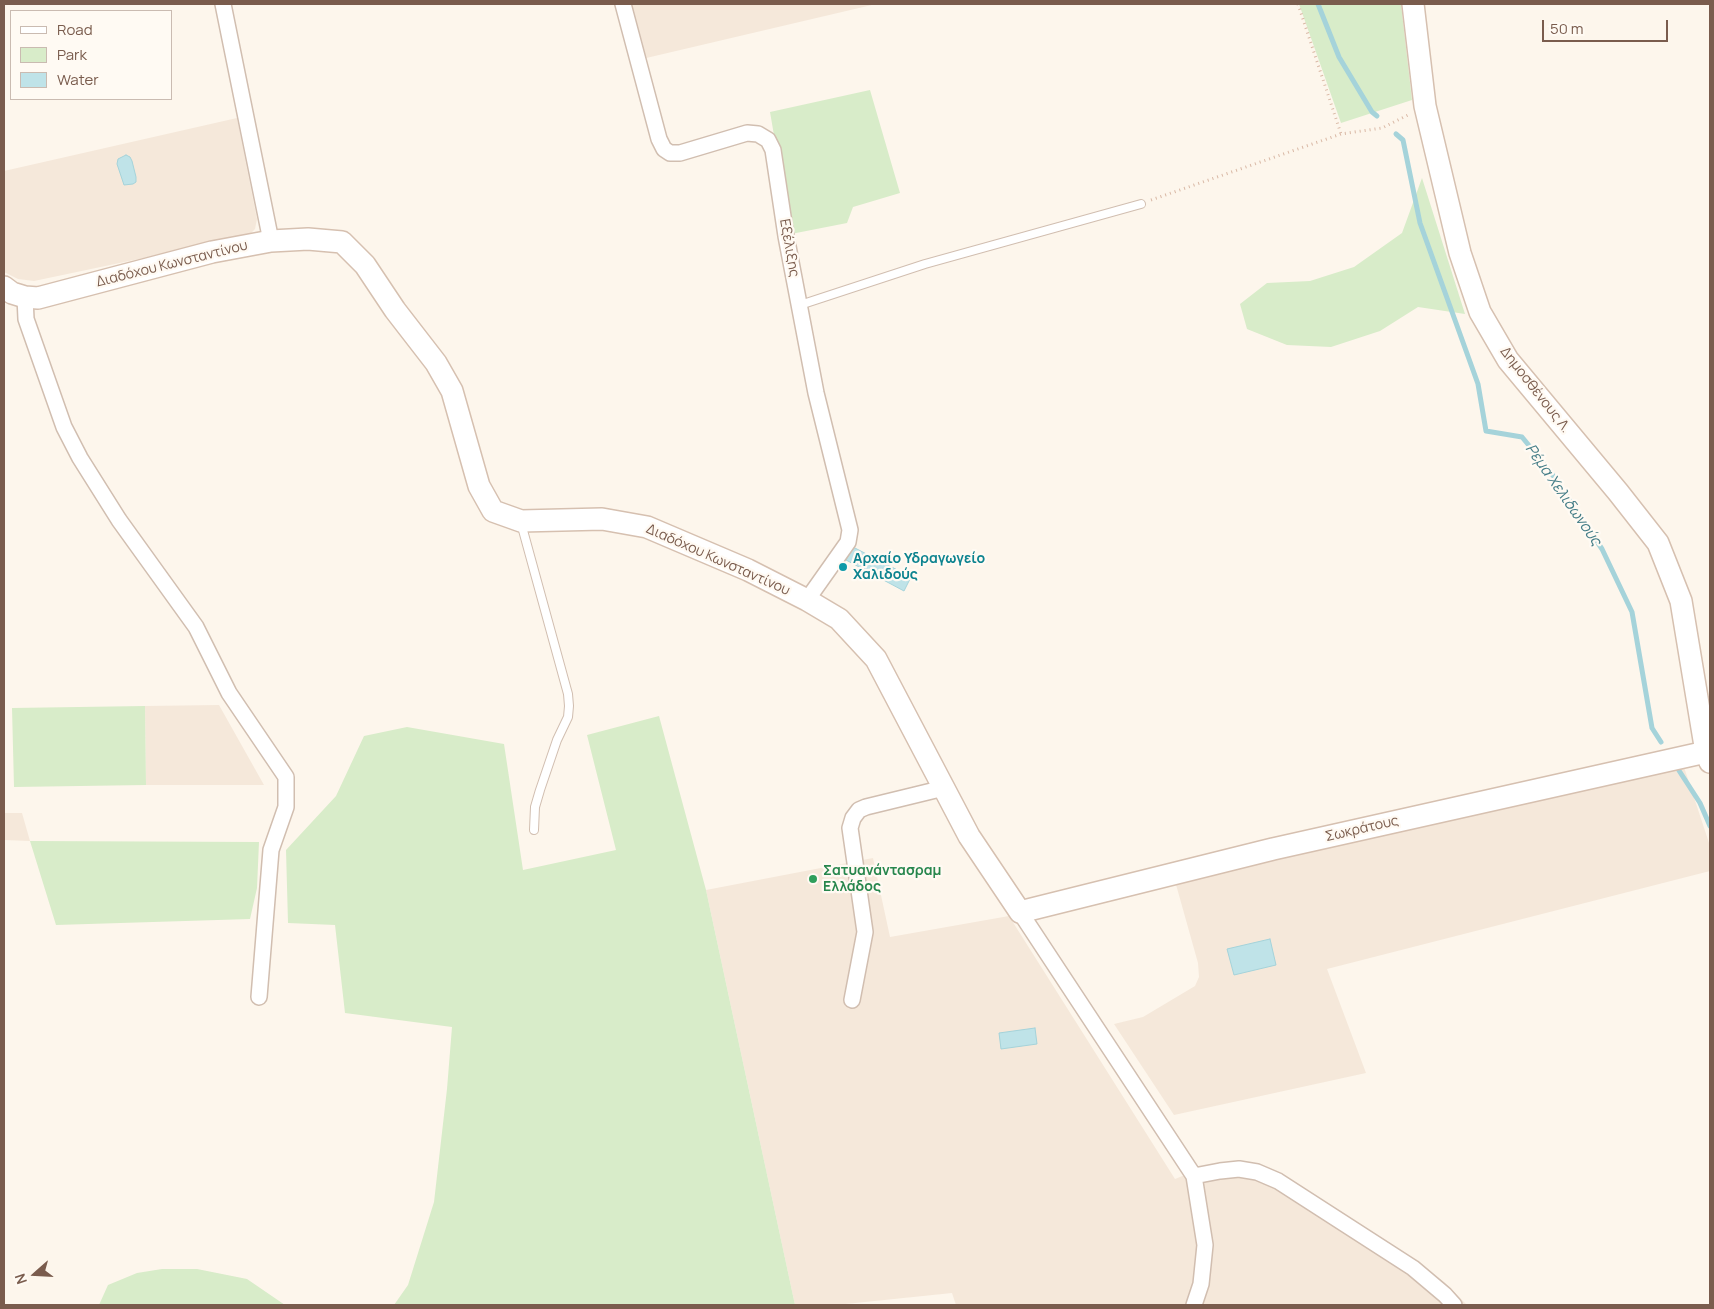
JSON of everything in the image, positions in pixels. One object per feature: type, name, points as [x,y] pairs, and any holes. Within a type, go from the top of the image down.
[{"type":"street","points":[[223,4],[271,241]]},
{"type":"street","name":"Εξέλιξης","points":[[623,4],[658,139],[664,149],[670,153],[680,153],[746,133],[758,134],[768,140],[773,150],[786,236],[816,393],[850,530],[848,542],[807,600]]},
{"type":"street","name":"Δημοσθένους Λ.","points":[[1413,4],[1426,106],[1460,253],[1480,312],[1508,360],[1658,543],[1680,601],[1708,757]]},
{"type":"street","name":"Διαδόχου Κωνσταντίνου","points":[[24,297],[38,298],[212,252],[271,241],[308,239],[342,242],[365,265],[395,310],[436,363],[452,391],[479,486],[493,511],[521,521],[602,520],[647,527],[748,570],[840,619],[876,659],[969,836],[1020,912]]},
{"type":"street","points":[[4,287],[12,293],[24,297],[26,319],[64,427],[80,458],[119,520],[196,627],[229,693],[286,777],[286,807],[271,850],[259,997]]},
{"type":"street","name":"Σωκράτους","points":[[1020,912],[1283,847],[1708,757]]},
{"type":"street","points":[[852,1000],[865,932],[850,828],[853,818],[859,810],[866,807],[944,788]]},
{"type":"street","points":[[1020,912],[1194,1176],[1205,1244],[1201,1284],[1194,1305]]},
{"type":"street","points":[[1194,1176],[1239,1169],[1257,1172],[1278,1181],[1413,1268],[1454,1305]]},
{"type":"lane","points":[[800,305],[925,264],[1141,204]]},
{"type":"lane","points":[[521,521],[568,694],[569,706],[568,717],[557,740],[535,807],[534,830]]},
{"type":"path","points":[[1298,4],[1340,134]]},
{"type":"path","points":[[1141,204],[1340,134],[1382,128],[1426,106]]},
{"type":"shaded area","points":[[628,4],[876,4],[642,59]]},
{"type":"shaded area","points":[[237,118],[257,219],[255,229],[248,236],[34,281],[18,279],[4,272],[4,171]]},
{"type":"shaded area","points":[[219,705],[264,785],[146,785],[145,706]]},
{"type":"shaded area","points":[[1682,761],[1710,846],[1710,871],[1327,969],[1366,1073],[1174,1115],[1114,1024],[1143,1017],[1195,986],[1199,977],[1198,963],[1175,881]]},
{"type":"shaded area","points":[[4,813],[22,813],[30,841],[4,840]]},
{"type":"shaded area","points":[[873,858],[890,937],[1009,916],[1175,1179],[1207,1166],[1232,1162],[1251,1163],[1267,1168],[1411,1257],[1444,1282],[1467,1305],[956,1305],[952,1293],[836,1305],[795,1305],[706,890]]},
{"type":"green space","points":[[1299,4],[1401,4],[1412,100],[1341,123]]},
{"type":"green space","points":[[870,90],[900,193],[853,207],[847,223],[791,234],[770,112]]},
{"type":"green space","points":[[1422,178],[1465,314],[1418,307],[1380,331],[1331,347],[1287,345],[1247,329],[1240,304],[1267,283],[1310,281],[1354,267],[1402,233]]},
{"type":"green space","points":[[145,706],[146,785],[14,787],[12,708]]},
{"type":"green space","points":[[659,716],[706,890],[795,1305],[394,1305],[408,1285],[434,1202],[452,1027],[345,1013],[335,925],[288,923],[286,850],[336,796],[364,736],[407,727],[504,744],[523,870],[616,850],[587,735]]},
{"type":"green space","points":[[30,841],[259,842],[257,888],[250,919],[56,925]]},
{"type":"green space","points":[[162,1269],[197,1269],[247,1279],[285,1305],[99,1305],[108,1285],[137,1273]]},
{"type":"water","points":[[126,155],[132,161],[136,182],[124,185],[117,164],[118,159]]},
{"type":"water","points":[[853,547],[911,577],[904,591],[846,560]]},
{"type":"water","points":[[1270,939],[1276,965],[1234,975],[1227,949]]},
{"type":"water","points":[[1035,1028],[1037,1044],[1001,1049],[999,1033]]},
{"type":"waterway","name":"Ρέμα Χελιδωνούς","points":[[1318,4],[1339,57],[1372,112],[1377,116]]},
{"type":"waterway","name":"Ρέμα Χελιδωνούς","points":[[1396,134],[1403,140],[1420,223],[1478,384],[1486,431],[1522,437],[1550,471],[1602,549],[1632,612],[1652,728],[1661,742]]},
{"type":"waterway","name":"Ρέμα Χελιδωνούς","points":[[1678,769],[1700,803],[1710,826]]},
{"type":"place","name":"Αρχαίο Υδραγωγείο Χαλιδούς","points":[[843,567]]},
{"type":"place","name":"Σατυανάντασραμ Ελλάδος","points":[[813,879]]}]
